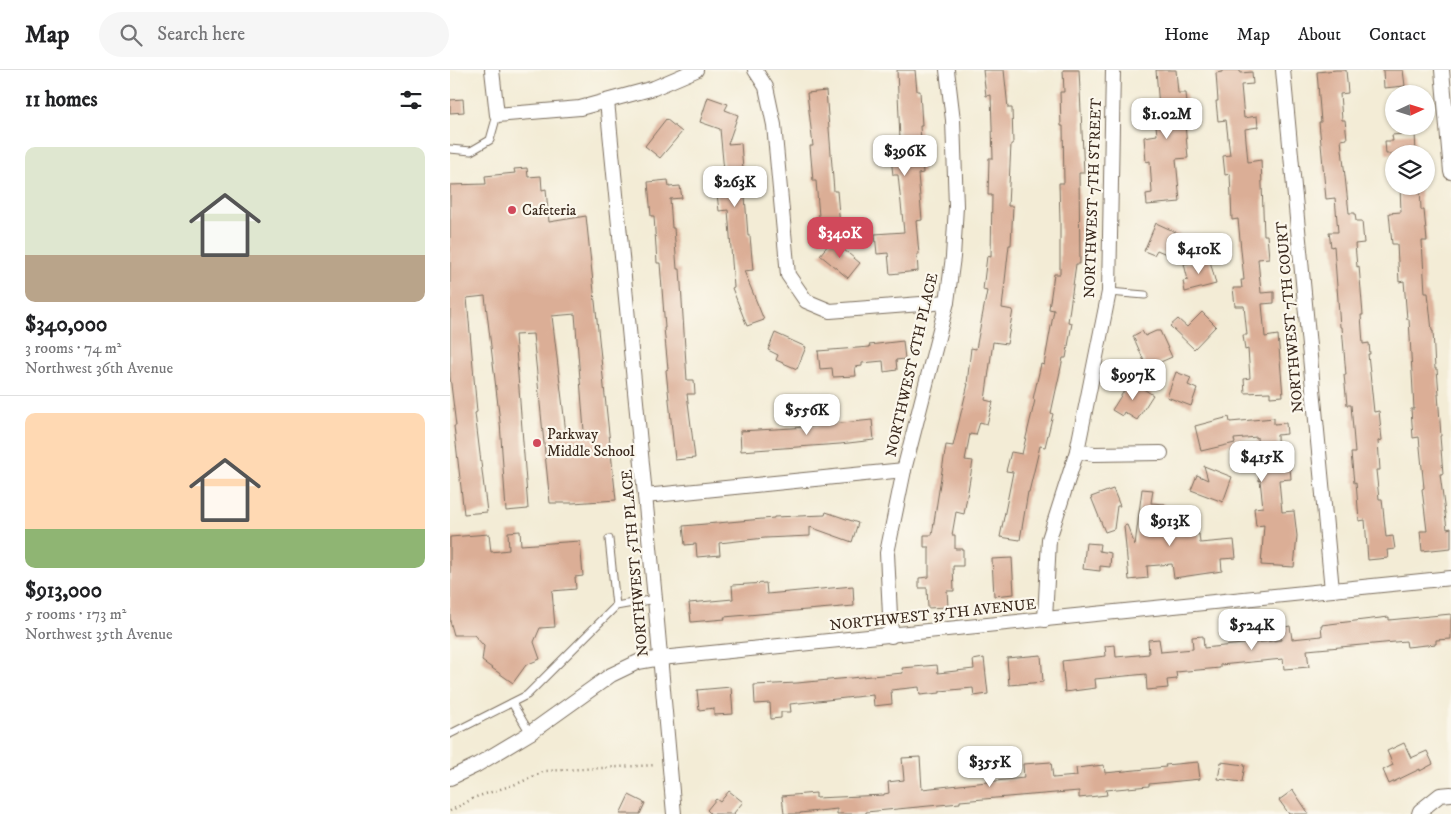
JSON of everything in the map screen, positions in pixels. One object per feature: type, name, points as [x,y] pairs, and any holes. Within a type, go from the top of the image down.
[{"type":"street","points":[[492,70],[497,115],[580,108],[654,88],[696,70]]},
{"type":"street","points":[[755,70],[766,87],[774,125],[788,275],[806,301],[830,311],[947,302]]},
{"type":"street","name":"NORTHWEST 6TH PLACE","points":[[891,636],[887,553],[904,470],[947,302],[953,257],[956,206],[953,120],[947,70]]},
{"type":"street","name":"NORTHWEST 7TH STREET","points":[[1045,620],[1049,540],[1077,451],[1109,292],[1113,70]]},
{"type":"street","name":"NORTHWEST 7TH COURT","points":[[1283,70],[1332,590]]},
{"type":"street","points":[[1442,70],[1451,172]]},
{"type":"street","name":"NORTHWEST 5TH PLACE","points":[[607,100],[661,658],[674,814]]},
{"type":"street","points":[[1077,451],[1094,454],[1161,453]]},
{"type":"street","points":[[645,496],[904,470]]},
{"type":"street","name":"NORTHWEST 35TH AVENUE","points":[[450,778],[475,766],[530,732],[611,675],[638,662],[661,658],[1451,578]]},
{"type":"street","points":[[1420,812],[1440,795],[1451,794]]},
{"type":"lane","points":[[450,149],[471,151],[490,140],[497,115]]},
{"type":"lane","points":[[1109,292],[1145,295]]},
{"type":"lane","points":[[609,539],[616,606]]},
{"type":"lane","points":[[450,734],[527,695],[616,606],[655,599]]},
{"type":"lane","points":[[512,703],[530,732]]},
{"type":"path","points":[[450,811],[476,796],[519,783],[545,771],[656,765]]},
{"type":"building","points":[[897,70],[915,70],[917,91],[920,91],[923,173],[918,174],[922,220],[916,221],[919,254],[917,254],[918,271],[890,274],[888,253],[877,254],[875,234],[904,232],[898,175],[893,175],[891,158],[883,159],[882,141],[900,140]]},
{"type":"building","points":[[983,70],[1004,70],[1008,108],[1012,108],[1013,144],[1011,144],[1008,206],[1013,206],[1011,245],[1009,245],[1002,308],[1013,310],[1007,344],[993,342],[985,400],[993,402],[987,424],[980,422],[976,435],[970,434],[965,460],[973,461],[964,514],[956,512],[952,535],[955,535],[955,549],[963,549],[963,566],[953,566],[954,591],[947,591],[948,607],[928,608],[927,588],[919,588],[919,578],[929,577],[929,547],[924,547],[924,535],[932,535],[946,445],[953,446],[968,384],[971,348],[976,349],[987,291],[983,290],[987,256],[991,257],[992,195],[988,195],[989,158],[993,158],[991,95],[986,96]]},
{"type":"building","points":[[1063,70],[1079,70],[1084,173],[1079,173],[1080,264],[1076,264],[1068,322],[1072,323],[1066,358],[1063,358],[1045,447],[1040,446],[1028,492],[1020,540],[1000,537],[1013,472],[1006,471],[1011,452],[1022,454],[1035,400],[1033,399],[1041,364],[1044,365],[1054,310],[1049,309],[1054,274],[1060,274],[1059,183],[1064,183],[1063,126],[1061,126],[1060,92],[1064,92]]},
{"type":"building","points":[[1156,70],[1176,70],[1178,93],[1186,93],[1188,113],[1184,113],[1188,158],[1176,159],[1180,202],[1147,205],[1146,194],[1152,193],[1150,161],[1146,162],[1144,137],[1157,135],[1154,107],[1159,107]]},
{"type":"building","points":[[1222,70],[1240,70],[1240,73],[1252,72],[1253,84],[1241,85],[1244,118],[1257,116],[1258,127],[1245,129],[1248,162],[1261,160],[1264,235],[1267,235],[1269,258],[1258,259],[1261,293],[1274,292],[1274,303],[1262,304],[1265,337],[1278,335],[1283,396],[1270,397],[1270,392],[1245,393],[1244,379],[1250,378],[1248,349],[1245,350],[1243,335],[1247,335],[1244,306],[1235,306],[1233,288],[1242,288],[1241,280],[1244,280],[1238,219],[1232,220],[1230,174],[1225,175],[1223,156],[1230,155],[1226,120],[1218,121],[1216,101],[1218,101],[1216,73],[1222,72]]},
{"type":"building","points":[[1346,70],[1348,93],[1340,94],[1342,120],[1345,120],[1347,139],[1341,140],[1349,213],[1355,213],[1356,221],[1362,221],[1364,243],[1355,244],[1357,267],[1359,266],[1363,315],[1361,315],[1363,344],[1369,343],[1370,354],[1368,354],[1374,412],[1379,411],[1382,440],[1378,441],[1380,470],[1376,470],[1379,499],[1382,499],[1386,537],[1393,536],[1395,549],[1387,550],[1388,558],[1368,560],[1365,520],[1359,521],[1356,482],[1354,483],[1351,453],[1355,453],[1351,405],[1347,405],[1334,246],[1331,247],[1329,232],[1338,232],[1335,198],[1326,199],[1319,122],[1321,122],[1317,72]]},
{"type":"building","points":[[1383,70],[1403,70],[1405,85],[1385,85],[1384,88]]},
{"type":"building","points":[[826,91],[834,191],[837,191],[840,226],[820,228],[816,181],[813,181],[810,146],[813,146],[807,93]]},
{"type":"building","points":[[708,97],[728,104],[725,110],[738,115],[728,144],[741,143],[748,236],[750,236],[753,270],[744,271],[764,320],[747,326],[732,288],[734,287],[728,210],[719,211],[717,194],[726,193],[720,129],[700,122]]},
{"type":"building","points":[[463,99],[464,112],[450,113],[450,100]]},
{"type":"building","points":[[666,119],[682,132],[660,158],[645,146]]},
{"type":"building","points":[[1392,135],[1415,135],[1416,145],[1385,145],[1385,141],[1393,141]]},
{"type":"building","points":[[527,168],[528,177],[541,176],[542,190],[546,189],[549,222],[586,216],[616,500],[550,503],[533,334],[515,335],[528,509],[506,511],[500,422],[485,296],[467,298],[477,412],[475,413],[487,512],[464,514],[450,376],[450,185],[486,184],[485,176],[515,173],[514,169]],"holes":[[[575,314],[584,431],[566,433],[552,316]]]},
{"type":"building","points":[[668,180],[669,187],[680,186],[682,198],[670,199],[677,269],[680,269],[687,380],[694,380],[695,394],[687,394],[695,458],[675,460],[666,370],[668,369],[660,263],[657,263],[654,216],[651,216],[648,182]]},
{"type":"building","points":[[1400,195],[1420,195],[1421,210],[1424,210],[1427,241],[1422,241],[1425,293],[1428,293],[1439,394],[1443,474],[1440,474],[1447,529],[1451,528],[1451,548],[1422,551],[1420,531],[1427,531],[1419,437],[1413,438],[1411,409],[1414,409],[1409,319],[1407,319],[1404,281],[1399,282],[1397,244],[1392,244],[1389,213],[1401,212]]},
{"type":"building","points":[[1156,223],[1180,234],[1171,256],[1157,250],[1154,255],[1144,251]]},
{"type":"building","points":[[832,240],[860,263],[848,278],[820,255]]},
{"type":"building","points":[[1209,257],[1216,284],[1185,292],[1183,281],[1188,280],[1184,264]]},
{"type":"building","points":[[1202,312],[1216,326],[1194,349],[1170,326],[1178,319],[1187,327]]},
{"type":"building","points":[[1142,331],[1145,336],[1160,331],[1172,357],[1147,368],[1133,336]]},
{"type":"building","points":[[775,333],[806,347],[797,369],[776,360],[778,355],[768,350]]},
{"type":"building","points":[[903,341],[905,359],[896,360],[897,370],[884,372],[883,361],[862,363],[862,366],[855,367],[856,376],[833,377],[832,368],[820,369],[818,351],[870,347],[869,345]]},
{"type":"building","points":[[1176,372],[1191,378],[1188,385],[1197,389],[1191,406],[1167,397]]},
{"type":"building","points":[[1129,383],[1134,383],[1153,395],[1137,420],[1124,412],[1122,416],[1112,410]]},
{"type":"building","points":[[1229,417],[1230,422],[1274,418],[1274,424],[1286,423],[1287,434],[1277,435],[1278,467],[1290,467],[1291,479],[1279,480],[1282,512],[1294,511],[1297,536],[1294,567],[1261,565],[1264,525],[1256,526],[1254,508],[1263,507],[1259,481],[1257,437],[1234,439],[1235,443],[1201,451],[1195,426]]},
{"type":"building","points":[[872,420],[874,440],[741,451],[740,431]]},
{"type":"building","points":[[1204,466],[1232,477],[1223,502],[1191,490],[1197,475],[1208,480]]},
{"type":"building","points":[[1113,489],[1120,506],[1117,506],[1114,529],[1105,532],[1091,497]]},
{"type":"building","points":[[1142,489],[1153,490],[1151,503],[1165,504],[1161,537],[1199,534],[1200,543],[1234,540],[1236,558],[1221,559],[1222,571],[1174,578],[1172,564],[1147,566],[1148,578],[1129,580],[1124,526],[1127,525],[1135,545]]},
{"type":"building","points":[[826,512],[858,523],[852,542],[810,527],[810,536],[719,543],[720,555],[697,557],[696,544],[685,545],[683,526],[774,517],[825,515]]},
{"type":"building","points":[[520,531],[521,545],[580,541],[583,576],[575,577],[576,589],[552,591],[555,627],[540,628],[534,642],[540,659],[526,665],[513,683],[482,661],[484,646],[474,635],[454,635],[450,621],[450,537],[489,534],[491,552],[509,550],[508,532]]},
{"type":"building","points":[[1086,543],[1100,544],[1099,551],[1111,553],[1110,567],[1100,566],[1100,571],[1083,569]]},
{"type":"building","points":[[1012,558],[1014,594],[994,596],[992,559]]},
{"type":"building","points":[[766,583],[767,594],[853,586],[854,606],[724,617],[725,619],[691,622],[689,603],[733,599],[732,585]]},
{"type":"building","points":[[1451,614],[1451,639],[1436,640],[1436,644],[1407,647],[1406,641],[1307,650],[1309,667],[1284,669],[1283,659],[1220,665],[1220,668],[1176,672],[1177,679],[1167,680],[1168,688],[1147,690],[1146,674],[1095,679],[1096,688],[1065,692],[1062,661],[1106,656],[1105,646],[1115,645],[1116,657],[1149,654],[1148,640],[1159,639],[1161,652],[1193,649],[1192,637],[1203,636],[1204,648],[1281,640],[1280,628],[1290,626],[1292,639],[1322,636],[1321,625],[1389,617],[1389,620]]},
{"type":"building","points":[[1041,655],[1043,682],[1009,685],[1007,658]]},
{"type":"building","points":[[984,658],[988,694],[974,696],[973,688],[920,695],[919,687],[891,690],[892,704],[874,706],[873,695],[790,704],[791,712],[781,712],[781,718],[771,719],[770,703],[755,704],[754,685],[903,673],[902,668],[937,665],[938,673],[974,669],[973,660]]},
{"type":"building","points":[[731,687],[733,714],[714,715],[714,708],[699,710],[697,690]]},
{"type":"building","points":[[1404,743],[1411,758],[1427,751],[1433,764],[1389,784],[1383,770],[1393,765],[1387,751]]},
{"type":"building","points":[[920,757],[922,789],[1024,778],[1023,764],[1051,762],[1053,778],[1077,776],[1076,768],[1104,765],[1105,773],[1198,762],[1200,779],[1106,790],[1107,795],[1079,798],[1079,791],[960,801],[960,803],[866,812],[866,814],[837,814],[837,809],[800,814],[784,814],[782,796],[816,793],[816,798],[884,795],[889,793],[888,782],[904,780],[902,758]]},
{"type":"building","points":[[1221,762],[1245,765],[1242,782],[1218,779]]},
{"type":"building","points":[[1293,790],[1309,814],[1289,814],[1279,800]]},
{"type":"building","points":[[729,791],[743,802],[735,814],[711,814],[707,810],[716,799],[720,802]]},
{"type":"building","points":[[629,795],[645,803],[640,814],[620,814]]},
{"type":"place","name":"Cafeteria","points":[[512,210]]},
{"type":"place","name":"Parkway Middle School","points":[[537,443]]}]
